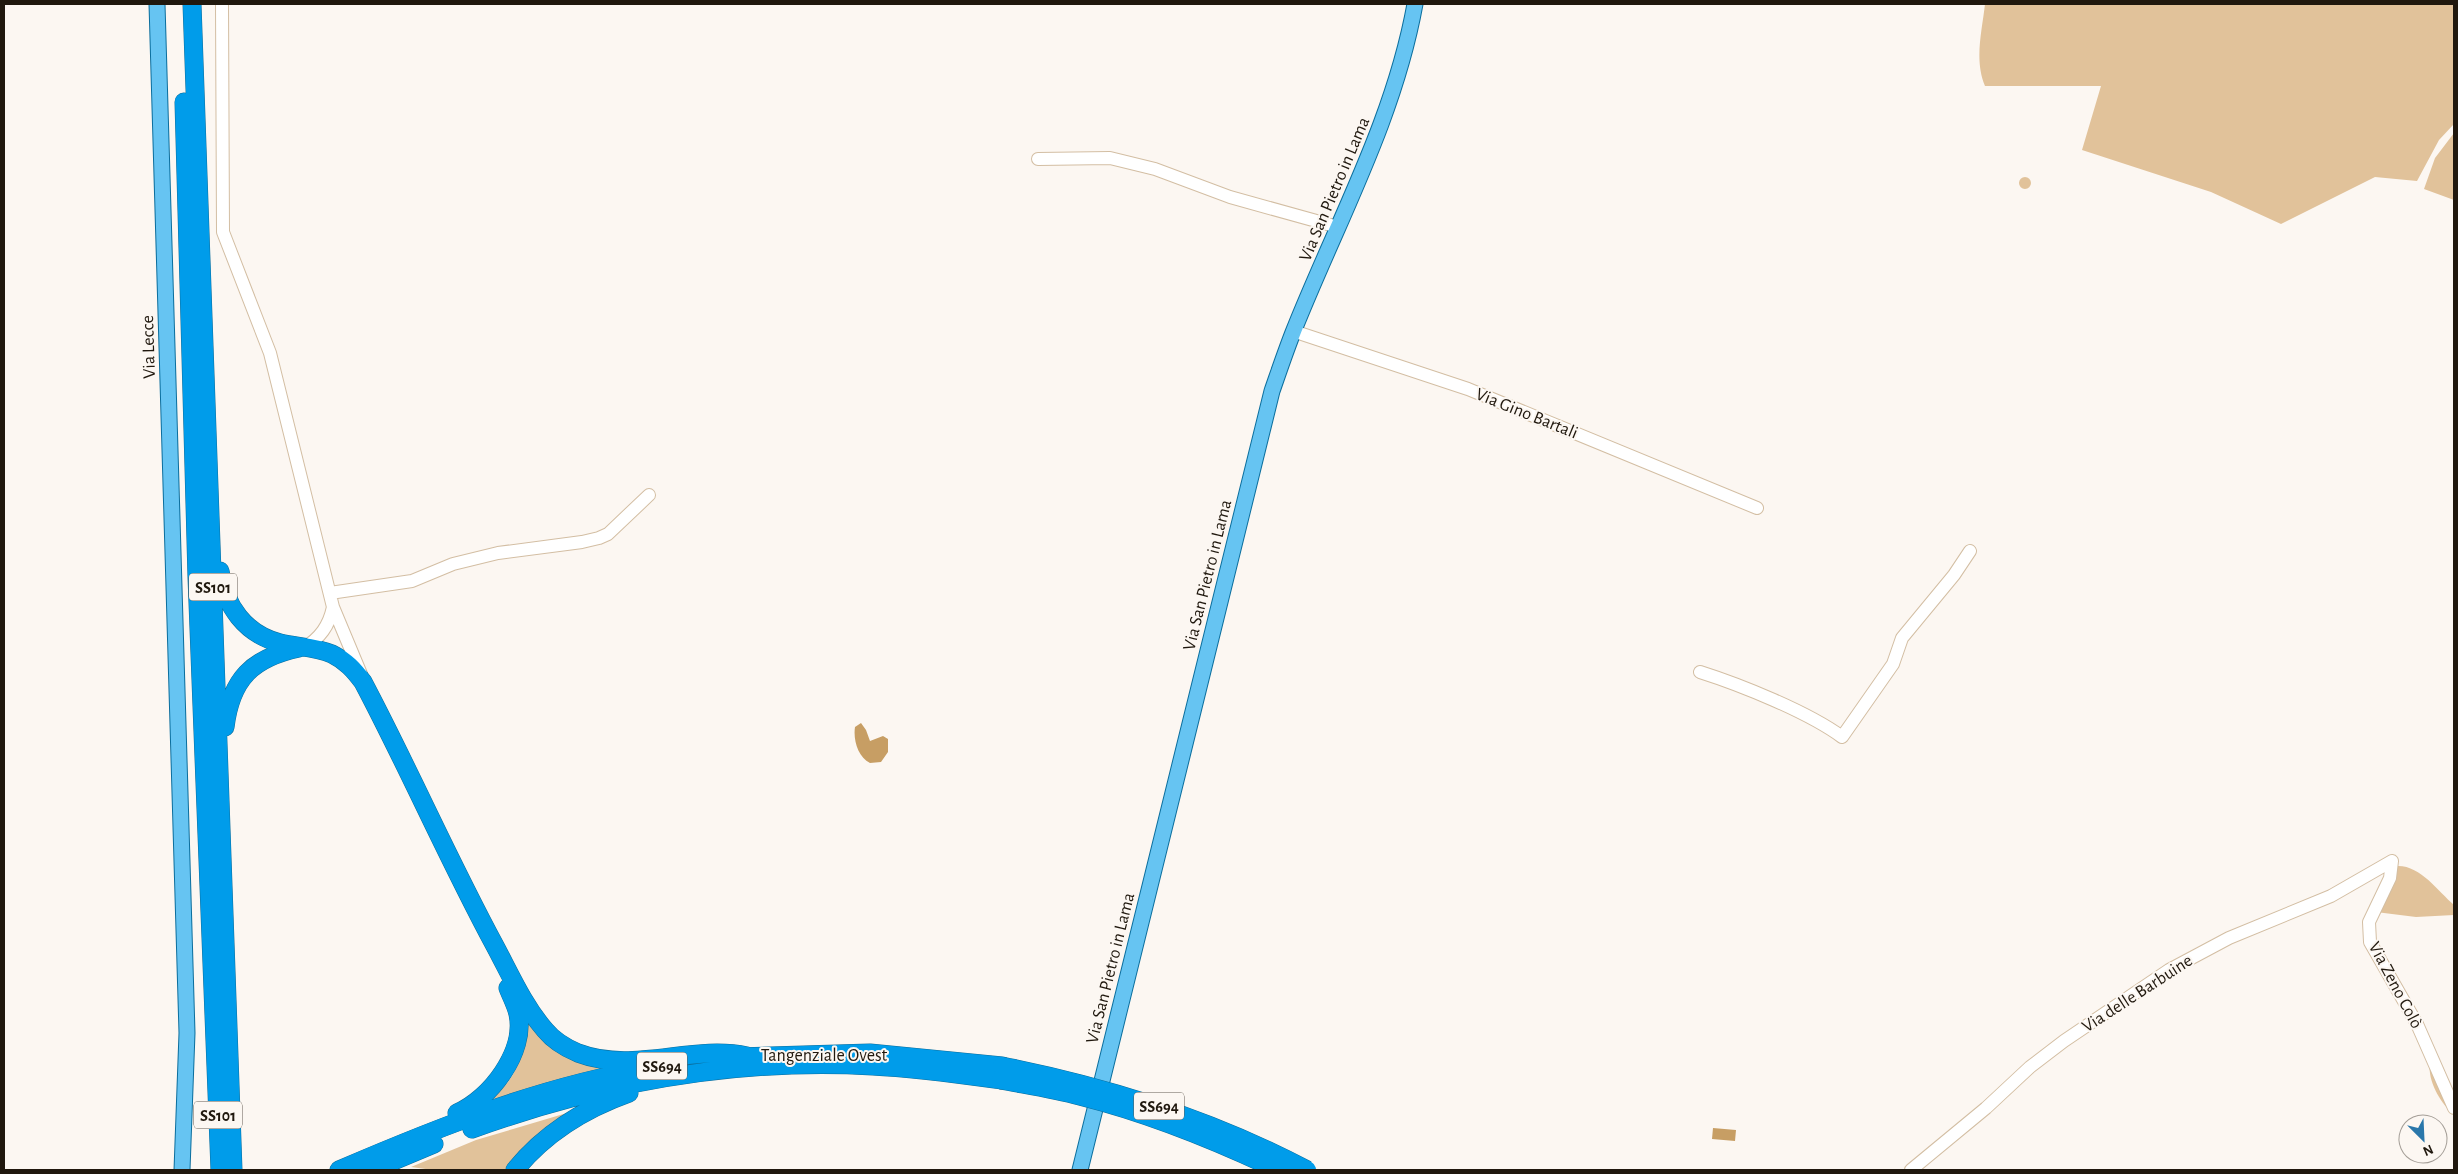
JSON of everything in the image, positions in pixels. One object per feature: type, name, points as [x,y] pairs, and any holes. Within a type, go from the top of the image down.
[{"type":"highway","name":"SS101","points":[[180,4],[197,567],[220,1170]]},
{"type":"highway","name":"SS101","points":[[192,4],[233,1170]]},
{"type":"highway","points":[[208,441],[214,462],[220,571],[224,594],[238,616],[249,628],[271,640],[330,654],[347,664],[363,682],[488,934],[535,1017],[555,1040],[566,1048],[585,1055],[608,1060],[654,1060],[718,1053],[747,1056]]},
{"type":"highway","points":[[222,860],[225,845],[224,728],[227,707],[234,688],[245,673],[255,664],[276,654],[304,648]]},
{"type":"highway","points":[[343,1168],[385,1145],[471,1106],[490,1090],[507,1066],[517,1036],[518,1014],[488,934]]},
{"type":"highway","name":"Tangenziale Ovest","points":[[343,1168],[488,1111],[571,1085],[679,1063],[747,1056],[870,1053],[1001,1073],[1072,1081],[1160,1106],[1253,1144],[1308,1170]]},
{"type":"highway","name":"Tangenziale Ovest","points":[[372,1170],[441,1140],[566,1099],[658,1078],[773,1067],[871,1066],[934,1071],[1001,1073],[1142,1114],[1224,1146],[1278,1170]]},
{"type":"highway","points":[[515,1170],[543,1140],[563,1125],[611,1100],[678,1082],[752,1072],[773,1067]]},
{"type":"main road","name":"Via Lecce","points":[[157,4],[187,1033],[182,1170]]},
{"type":"main road","name":"Via San Pietro in Lama","points":[[1080,1170],[1272,391],[1293,332],[1388,108],[1415,4]]},
{"type":"street","points":[[222,4],[223,232],[270,353],[333,607],[372,700]]},
{"type":"street","points":[[1038,159],[1110,158],[1154,169],[1230,197],[1338,227]]},
{"type":"street","name":"Via Gino Bartali","points":[[1293,332],[1468,389],[1757,508]]},
{"type":"street","points":[[330,593],[412,581],[453,564],[498,552],[565,545],[599,538],[608,534],[649,495]]},
{"type":"street","points":[[1700,672],[1725,680],[1793,710],[1831,728],[1842,737],[1893,664],[1902,638],[1954,575],[1970,551]]},
{"type":"street","points":[[304,648],[321,635],[331,618],[333,607]]},
{"type":"street","name":"Via Zeno Colò","points":[[2392,862],[2390,878],[2369,922],[2370,942],[2420,1031],[2454,1108]]},
{"type":"street","name":"Via delle Barbuine","points":[[1910,1170],[1986,1108],[2030,1067],[2064,1041],[2169,970],[2229,938],[2331,896],[2392,862]]},
{"type":"shaded area","points":[[1985,4],[2454,4],[2454,124],[2439,140],[2417,181],[2375,177],[2281,224],[2211,192],[2082,150],[2101,86],[1985,86],[1979,56]]},
{"type":"shaded area","points":[[2454,133],[2454,200],[2424,189],[2435,158]]},
{"type":"shaded area","points":[[2023,177],[2027,177],[2031,183],[2027,189],[2023,189],[2019,185],[2019,181]]},
{"type":"shaded area","points":[[861,723],[870,741],[883,736],[888,739],[888,752],[881,762],[870,763],[859,752],[856,743],[855,727]]},
{"type":"shaded area","points":[[2397,866],[2413,870],[2428,880],[2454,905],[2454,915],[2416,917],[2376,912]]},
{"type":"shaded area","points":[[524,1014],[534,1024],[619,1068],[483,1105],[504,1086],[517,1066],[523,1042]]},
{"type":"shaded area","points":[[2430,1061],[2454,1115],[2436,1091],[2431,1076]]},
{"type":"shaded area","points":[[577,1110],[506,1170],[433,1170],[411,1167],[476,1140]]},
{"type":"shaded area","points":[[1713,1128],[1736,1130],[1735,1141],[1712,1139]]}]
